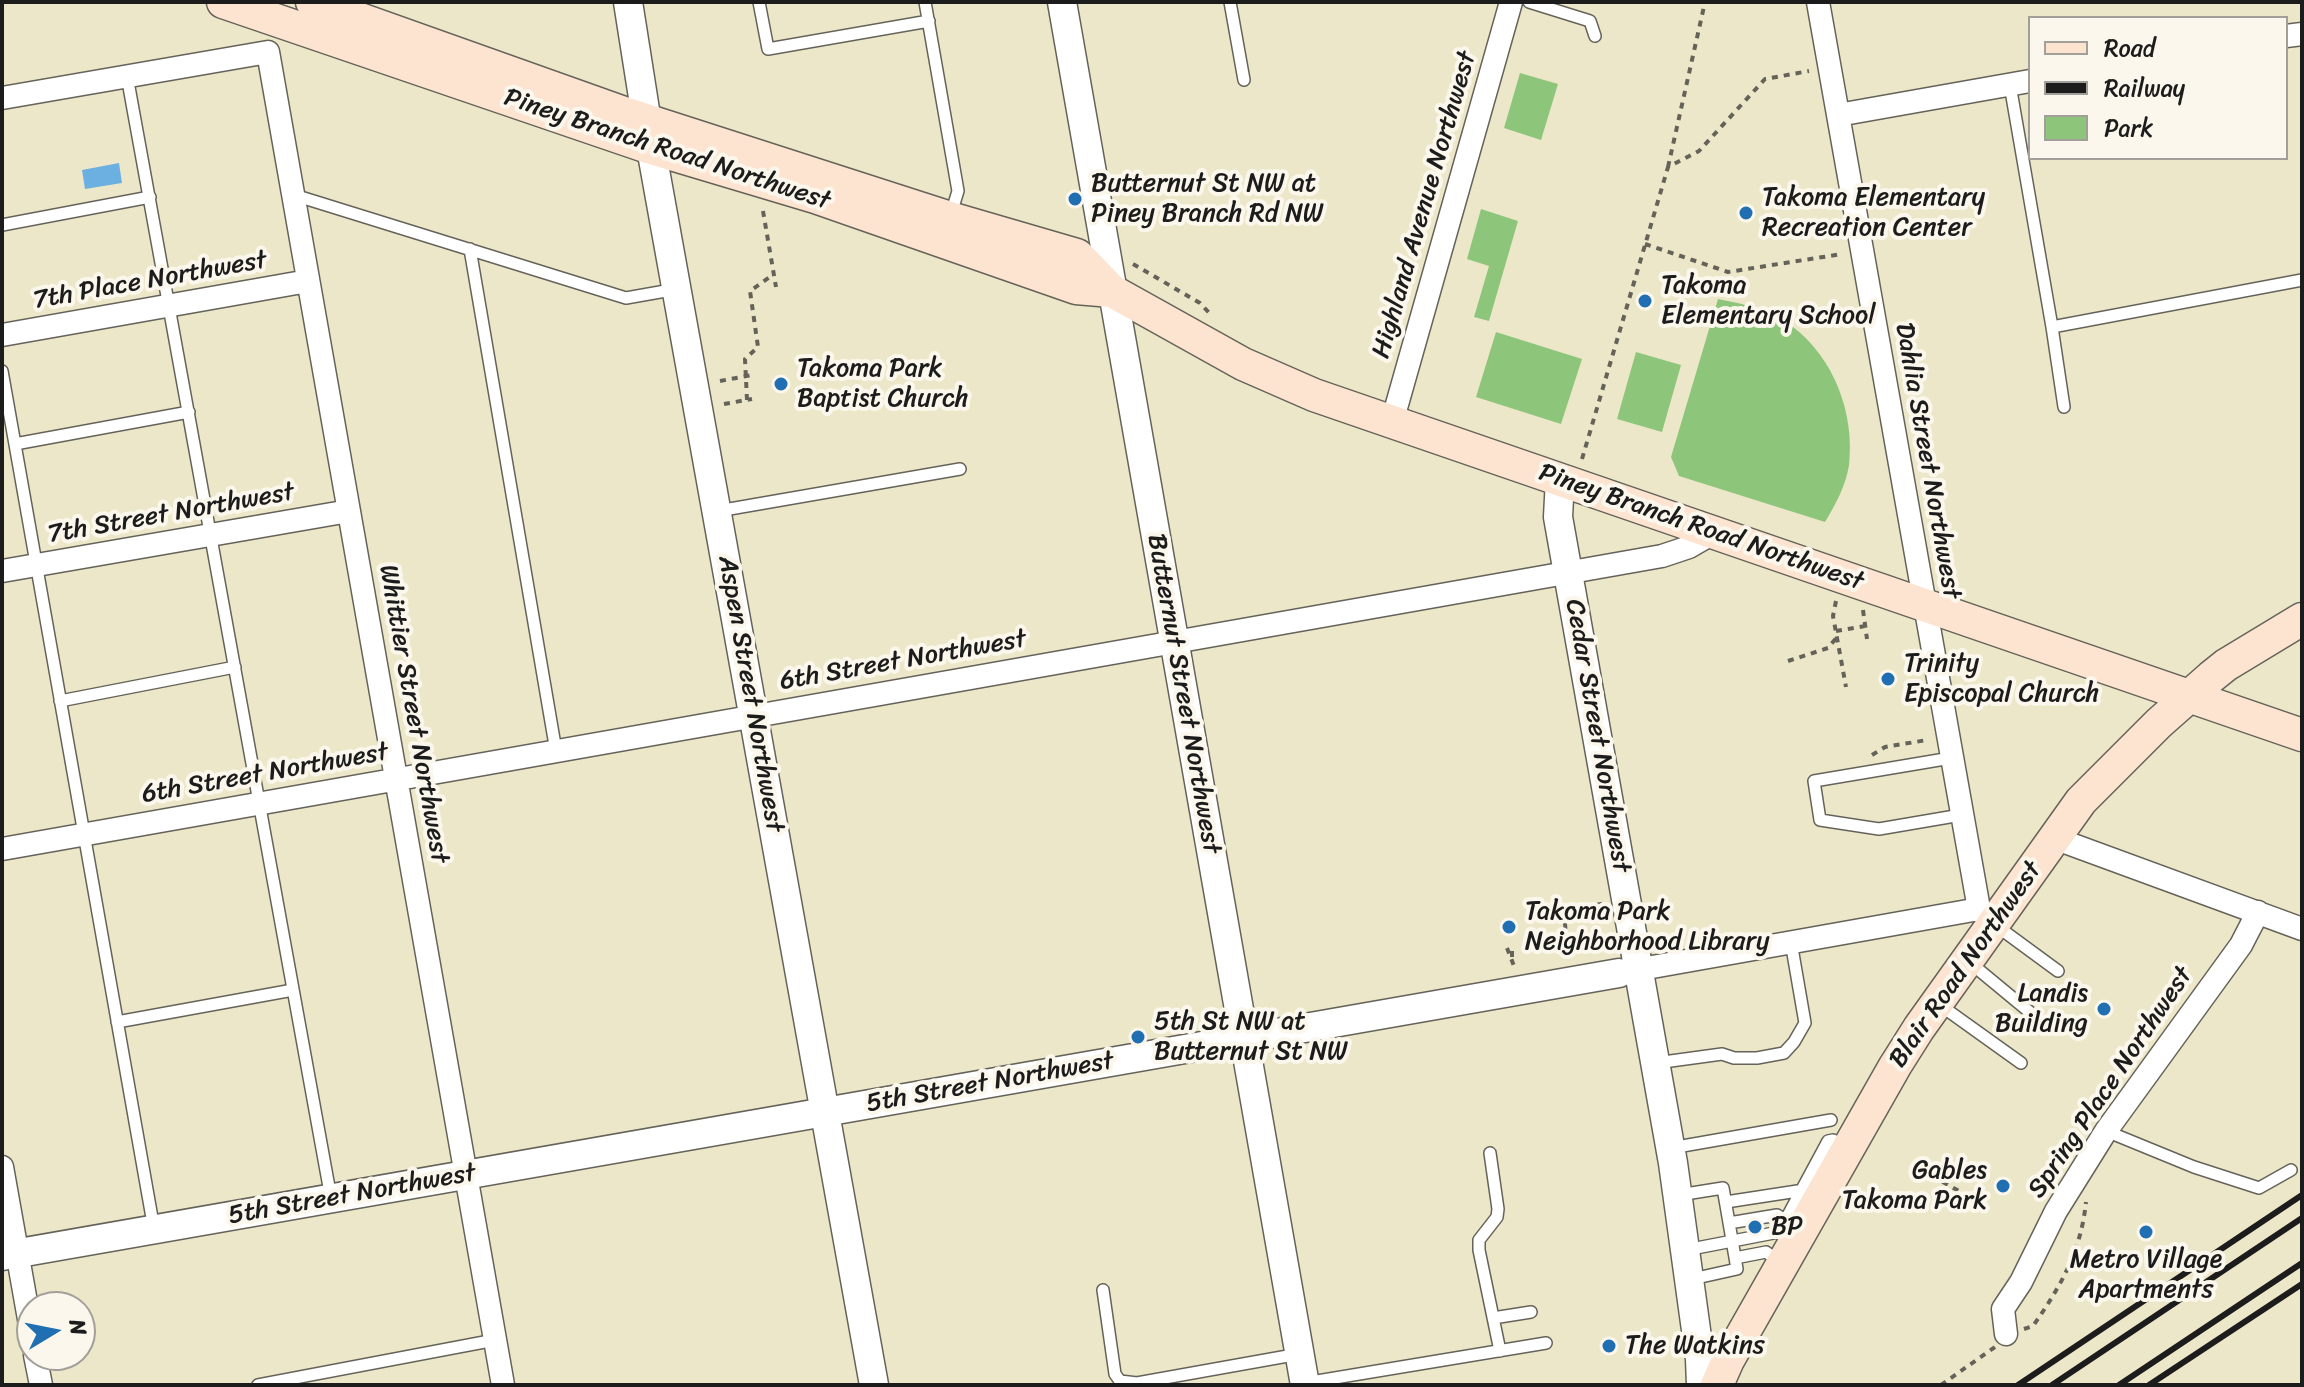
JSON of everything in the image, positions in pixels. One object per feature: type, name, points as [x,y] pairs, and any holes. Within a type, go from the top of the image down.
[{"type":"main road","name":"Piney Branch Road Northwest","points":[[223,2],[648,134],[1077,255],[1112,291],[1266,375],[1314,395],[1392,422],[1571,469],[1715,532],[2302,735]]},
{"type":"main road","name":"Piney Branch Road Northwest","points":[[321,4],[815,197],[1076,288],[1112,291]]},
{"type":"main road","name":"Blair Road Northwest","points":[[1707,1382],[1728,1360],[1784,1264],[1794,1225],[1811,1194],[1849,1148],[1895,1066],[1968,960],[1986,916],[2103,777],[2187,697],[2226,665],[2302,619]]},
{"type":"street","name":"Aspen Street Northwest","points":[[628,2],[648,134],[874,1385]]},
{"type":"street","name":"Butternut Street Northwest","points":[[1062,2],[1305,1384]]},
{"type":"street","name":"Highland Avenue Northwest","points":[[1392,422],[1511,2]]},
{"type":"street","name":"Dahlia Street Northwest","points":[[1818,2],[1961,815],[1986,916]]},
{"type":"street","name":"Whittier Street Northwest","points":[[127,76],[268,52],[503,1385]]},
{"type":"street","points":[[3,94],[127,76]]},
{"type":"street","points":[[1838,115],[2020,83]]},
{"type":"street","name":"7th Place Northwest","points":[[2,335],[308,281]]},
{"type":"street","name":"Cedar Street Northwest","points":[[1571,469],[1558,517],[1629,971],[1655,1063],[1707,1382]]},
{"type":"street","name":"7th Street Northwest","points":[[2,571],[349,511]]},
{"type":"street","name":"6th Street Northwest","points":[[2,849],[1673,553],[1715,532]]},
{"type":"street","points":[[2054,838],[2302,929]]},
{"type":"street","name":"Spring Place Northwest","points":[[2006,1334],[2003,1309],[2021,1282],[2056,1211],[2106,1131],[2241,945],[2258,912]]},
{"type":"street","name":"5th Street Northwest","points":[[10,1255],[1791,942],[1986,916]]},
{"type":"street","points":[[2,1167],[10,1255],[20,1291]]},
{"type":"lane","points":[[759,2],[768,49],[929,21]]},
{"type":"lane","points":[[925,2],[958,191],[950,218]]},
{"type":"lane","points":[[1230,2],[1244,80]]},
{"type":"lane","points":[[1529,2],[1590,21],[1595,36]]},
{"type":"lane","points":[[127,76],[331,1199]]},
{"type":"lane","points":[[2020,83],[2028,144]]},
{"type":"lane","points":[[2030,160],[2064,407]]},
{"type":"lane","points":[[293,195],[626,298],[678,289]]},
{"type":"lane","points":[[2,225],[150,197]]},
{"type":"lane","points":[[470,249],[556,751]]},
{"type":"lane","points":[[2052,327],[2302,280]]},
{"type":"lane","points":[[2,371],[154,1230]]},
{"type":"lane","points":[[15,444],[189,412]]},
{"type":"lane","points":[[717,511],[960,469]]},
{"type":"lane","points":[[60,701],[235,667]]},
{"type":"lane","points":[[1951,758],[1814,781],[1820,820],[1879,829],[1961,815]]},
{"type":"lane","points":[[1986,916],[2058,971]]},
{"type":"lane","points":[[1655,1063],[1722,1054],[1734,1058],[1757,1058],[1784,1053],[1805,1023],[1791,942]]},
{"type":"lane","points":[[1968,960],[2043,1023]]},
{"type":"lane","points":[[117,1022],[293,990]]},
{"type":"lane","points":[[1937,1003],[2021,1063]]},
{"type":"lane","points":[[1671,1148],[1831,1120]]},
{"type":"lane","points":[[2106,1131],[2194,1167],[2259,1188],[2291,1170]]},
{"type":"lane","points":[[1490,1153],[1497,1217],[1479,1240],[1500,1351]]},
{"type":"lane","points":[[1678,1195],[1721,1187],[1736,1264]]},
{"type":"lane","points":[[1726,1202],[1811,1194]]},
{"type":"lane","points":[[1729,1223],[1777,1215],[1794,1225]]},
{"type":"lane","points":[[1686,1250],[1779,1232],[1794,1225]]},
{"type":"lane","points":[[1690,1280],[1766,1252],[1784,1264]]},
{"type":"lane","points":[[1103,1290],[1115,1374],[1120,1381],[1137,1383],[1299,1354]]},
{"type":"lane","points":[[1493,1318],[1531,1312]]},
{"type":"lane","points":[[258,1385],[325,1380],[495,1340]]},
{"type":"lane","points":[[1305,1384],[1546,1343]]},
{"type":"path","points":[[1571,469],[1668,167],[1705,2]]},
{"type":"path","points":[[1668,167],[1699,151],[1765,79],[1810,71]]},
{"type":"path","points":[[763,211],[776,287]]},
{"type":"path","points":[[1645,244],[1728,272],[1842,254]]},
{"type":"path","points":[[1121,257],[1196,301]]},
{"type":"path","points":[[724,404],[750,399],[745,359],[758,347],[750,291],[774,274]]},
{"type":"path","points":[[720,381],[752,375]]},
{"type":"path","points":[[1836,601],[1833,616],[1846,687]]},
{"type":"path","points":[[1864,615],[1867,639]]},
{"type":"path","points":[[1788,661],[1828,648],[1836,634],[1865,626]]},
{"type":"path","points":[[1869,757],[1885,747],[1927,740]]},
{"type":"path","points":[[1549,914],[1607,903]]},
{"type":"path","points":[[1564,911],[1566,936],[1572,937]]},
{"type":"path","points":[[1509,948],[1508,954],[1514,966]]},
{"type":"path","points":[[1932,1176],[1959,1191]]},
{"type":"path","points":[[1941,1385],[2002,1342],[2006,1334]]},
{"type":"green space","points":[[1520,73],[1558,84],[1541,140],[1504,128]]},
{"type":"green space","points":[[1481,209],[1518,221],[1489,321],[1474,317],[1489,266],[1467,259]]},
{"type":"green space","points":[[1718,299],[1757,308],[1785,321],[1820,354],[1839,388],[1849,426],[1849,465],[1846,480],[1825,522],[1679,476],[1671,457]]},
{"type":"green space","points":[[1496,332],[1582,359],[1561,424],[1476,397]]},
{"type":"green space","points":[[1636,352],[1681,365],[1662,432],[1617,419]]},
{"type":"water","points":[[119,163],[122,183],[85,189],[82,170]]},
{"type":"railway","points":[[2018,1385],[2302,1195]]},
{"type":"railway","points":[[2052,1385],[2302,1218]]},
{"type":"railway","points":[[2119,1385],[2302,1263]]},
{"type":"railway","points":[[2149,1385],[2302,1284]]},
{"type":"place","name":"Butternut St NW at Piney Branch Rd NW","points":[[1075,199]]},
{"type":"place","name":"Takoma Elementary Recreation Center","points":[[1746,213]]},
{"type":"place","name":"Takoma Elementary School","points":[[1645,301]]},
{"type":"place","name":"Takoma Park Baptist Church","points":[[781,384]]},
{"type":"place","name":"Trinity Episcopal Church","points":[[1888,679]]},
{"type":"place","name":"Takoma Park Neighborhood Library","points":[[1509,927]]},
{"type":"place","name":"Landis Building","points":[[2104,1009]]},
{"type":"place","name":"5th St NW at Butternut St NW","points":[[1138,1037]]},
{"type":"place","name":"Gables Takoma Park","points":[[2003,1186]]},
{"type":"place","name":"BP","points":[[1755,1227]]},
{"type":"place","name":"Metro Village Apartments","points":[[2146,1232]]},
{"type":"place","name":"The Watkins","points":[[1609,1346]]}]
